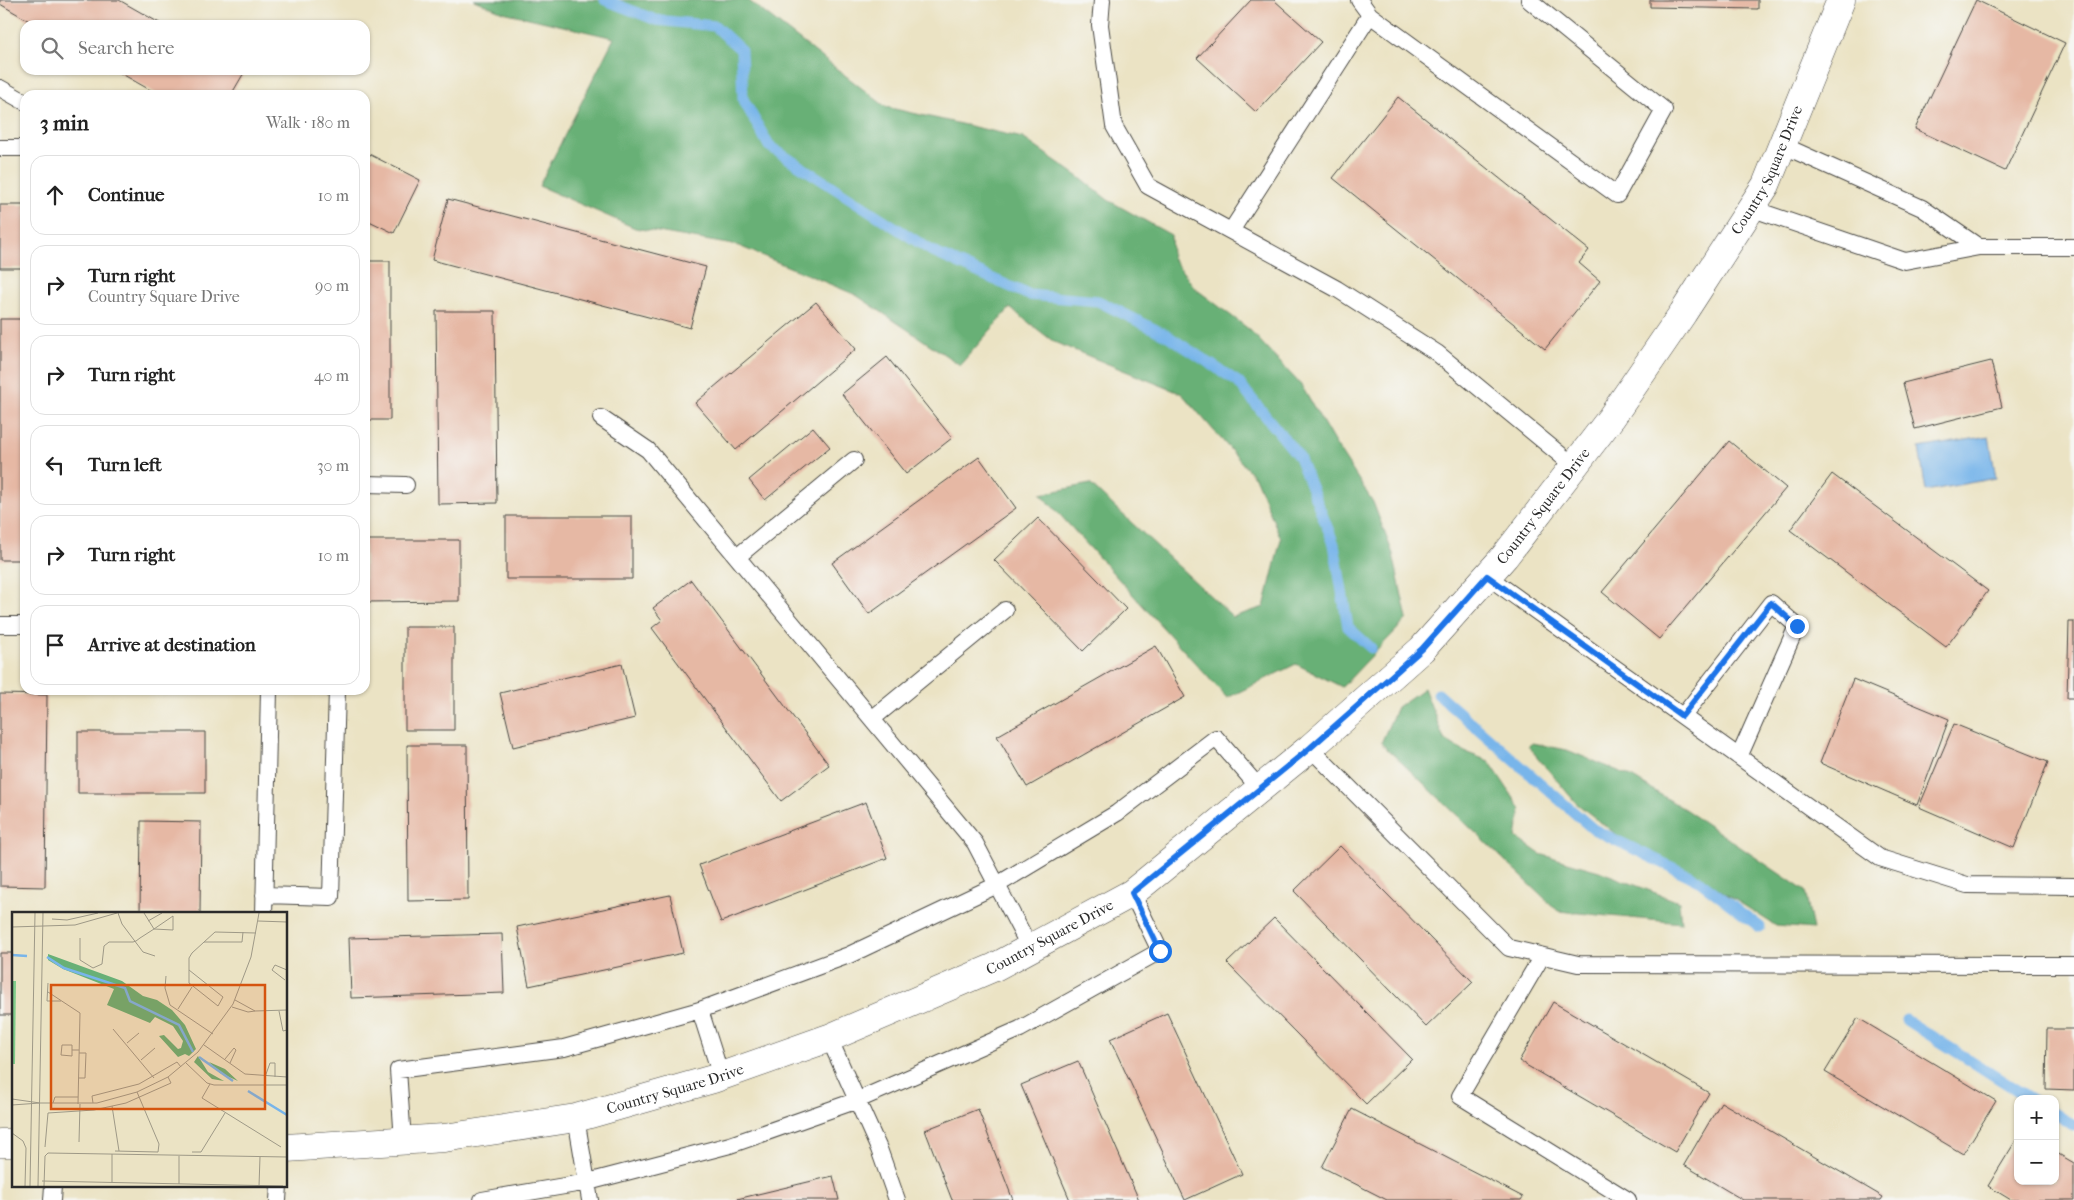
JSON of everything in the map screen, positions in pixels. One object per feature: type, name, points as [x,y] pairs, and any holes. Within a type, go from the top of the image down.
[{"type":"street","name":"Country Square Drive","points":[[288,1148],[444,1138],[576,1118],[721,1076],[829,1038],[995,967],[1132,893],[1261,790],[1422,649],[1505,556],[1627,394],[1766,184],[1841,0]]},
{"type":"lane","points":[[1102,0],[1100,25],[1114,126],[1148,186],[1337,289],[1437,353],[1574,466]]},
{"type":"lane","points":[[1360,0],[1370,14],[1617,195],[1664,110],[1529,0]]},
{"type":"lane","points":[[1231,231],[1370,14]]},
{"type":"lane","points":[[0,88],[20,99]]},
{"type":"lane","points":[[1782,145],[1922,208],[1979,247]]},
{"type":"lane","points":[[0,148],[20,148]]},
{"type":"lane","points":[[1750,208],[1905,261],[1979,247],[2074,247]]},
{"type":"lane","points":[[601,418],[648,450],[975,843],[1030,948]]},
{"type":"lane","points":[[737,557],[854,460]]},
{"type":"lane","points":[[370,484],[406,485]]},
{"type":"lane","points":[[1487,576],[1880,858],[1966,885],[2074,885]]},
{"type":"lane","points":[[1682,716],[1771,603],[1797,626],[1739,757]]},
{"type":"lane","points":[[872,719],[1005,610]]},
{"type":"lane","points":[[0,625],[20,625]]},
{"type":"lane","points":[[264,912],[269,695]]},
{"type":"lane","points":[[264,894],[331,897],[337,695]]},
{"type":"lane","points":[[403,1142],[398,1070],[564,1048],[700,1010],[849,955],[997,885],[1117,813],[1216,738],[1261,790]]},
{"type":"lane","points":[[1310,748],[1509,948],[1578,964],[2074,965]]},
{"type":"lane","points":[[482,1200],[588,1182],[730,1145],[858,1100],[1020,1029],[1160,951],[1132,893]]},
{"type":"lane","points":[[1542,956],[1460,1096],[1628,1200]]},
{"type":"lane","points":[[700,1010],[721,1076]]},
{"type":"lane","points":[[829,1038],[879,1148],[897,1200]]},
{"type":"lane","points":[[576,1118],[590,1200]]},
{"type":"green space","points":[[474,0],[748,0],[886,107],[1023,138],[1108,200],[1171,235],[1172,258],[1196,289],[1250,330],[1301,385],[1336,445],[1373,502],[1393,554],[1407,619],[1342,687],[1296,664],[1227,698],[1041,494],[1090,484],[1233,617],[1264,607],[1281,539],[1256,479],[1182,394],[1054,342],[1010,308],[960,365],[856,295],[739,246],[635,228],[539,186],[614,38],[503,12]]},
{"type":"green space","points":[[1424,688],[1444,739],[1465,752],[1489,761],[1521,809],[1516,837],[1540,854],[1599,871],[1679,902],[1681,923],[1558,911],[1381,743],[1397,707]]},
{"type":"green space","points":[[1532,743],[1567,750],[1628,775],[1686,810],[1805,891],[1813,929],[1776,926],[1703,879],[1636,850],[1576,803],[1528,746]]},
{"type":"water","points":[[1989,436],[1996,478],[1926,491],[1919,448]]},
{"type":"building","points":[[0,0],[119,0],[154,20],[27,20],[0,4]]},
{"type":"building","points":[[1251,0],[1274,0],[1321,42],[1256,112],[1197,58]]},
{"type":"building","points":[[1650,0],[1758,0],[1758,9],[1650,7]]},
{"type":"building","points":[[1976,0],[2065,43],[2005,171],[1915,129]]},
{"type":"building","points":[[124,75],[243,75],[234,90],[150,90]]},
{"type":"building","points":[[1398,97],[1589,250],[1579,263],[1600,281],[1545,349],[1333,178]]},
{"type":"building","points":[[370,155],[420,180],[394,233],[370,221]]},
{"type":"building","points":[[448,199],[706,267],[690,328],[432,260]]},
{"type":"building","points":[[0,205],[20,205],[20,268],[0,268]]},
{"type":"building","points":[[370,261],[390,261],[390,420],[370,420]]},
{"type":"building","points":[[816,302],[856,349],[736,450],[695,403]]},
{"type":"building","points":[[436,311],[495,311],[497,503],[438,504]]},
{"type":"building","points":[[0,319],[20,319],[20,560],[0,560]]},
{"type":"building","points":[[887,357],[952,438],[906,474],[842,394]]},
{"type":"building","points":[[1991,361],[2002,407],[1915,429],[1903,383]]},
{"type":"building","points":[[813,427],[830,447],[765,500],[749,480]]},
{"type":"building","points":[[1729,441],[1786,488],[1659,639],[1602,592]]},
{"type":"building","points":[[979,457],[1016,508],[869,614],[832,563]]},
{"type":"building","points":[[1832,474],[1988,591],[1946,647],[1790,530]]},
{"type":"building","points":[[506,516],[632,516],[632,579],[506,579]]},
{"type":"building","points":[[1038,518],[1126,609],[1083,651],[994,560]]},
{"type":"building","points":[[370,540],[459,540],[459,601],[370,602]]},
{"type":"building","points":[[691,580],[829,765],[781,801],[652,628],[662,620],[653,608]]},
{"type":"building","points":[[2069,622],[2074,622],[2074,698],[2067,698]]},
{"type":"building","points":[[405,627],[454,627],[454,730],[405,730]]},
{"type":"building","points":[[1156,646],[1185,697],[1027,787],[997,736]]},
{"type":"building","points":[[622,664],[635,718],[513,747],[500,693]]},
{"type":"building","points":[[1853,679],[1949,719],[1917,805],[1820,763]]},
{"type":"building","points":[[0,694],[47,695],[45,887],[0,886]]},
{"type":"building","points":[[1954,724],[2048,762],[2014,848],[1919,807]]},
{"type":"building","points":[[78,732],[205,732],[205,793],[78,793]]},
{"type":"building","points":[[407,745],[467,745],[468,900],[408,901]]},
{"type":"building","points":[[866,802],[887,858],[721,922],[699,865]]},
{"type":"building","points":[[141,821],[201,822],[200,912],[140,912]]},
{"type":"building","points":[[1340,846],[1473,982],[1426,1027],[1294,891]]},
{"type":"building","points":[[670,895],[683,953],[529,986],[517,927]]},
{"type":"building","points":[[1274,918],[1412,1059],[1366,1104],[1227,963]]},
{"type":"building","points":[[502,934],[504,993],[351,998],[349,938]]},
{"type":"building","points":[[0,953],[12,953],[12,1015],[0,1015]]},
{"type":"building","points":[[1553,1002],[1709,1093],[1675,1152],[1519,1061]]},
{"type":"building","points":[[1167,1013],[1242,1174],[1185,1200],[1110,1039]]},
{"type":"building","points":[[1858,1018],[1996,1101],[1963,1154],[1825,1072]]},
{"type":"building","points":[[2047,1029],[2074,1029],[2074,1090],[2046,1089]]},
{"type":"building","points":[[1078,1061],[1139,1200],[1070,1200],[1021,1085]]},
{"type":"building","points":[[1721,1102],[1883,1197],[1881,1200],[1743,1200],[1684,1165]]},
{"type":"building","points":[[978,1109],[1013,1200],[952,1200],[925,1130]]},
{"type":"building","points":[[1352,1109],[1523,1197],[1521,1200],[1387,1200],[1322,1167]]},
{"type":"building","points":[[2014,1144],[2014,1185],[2059,1185],[2059,1154],[2074,1163],[2074,1200],[2011,1200],[1988,1186]]},
{"type":"building","points":[[833,1176],[839,1200],[737,1200],[737,1199]]},
{"type":"waterway","points":[[605,0],[656,20],[715,26],[741,50],[743,99],[769,146],[935,253],[1029,295],[1098,301],[1168,336],[1238,382],[1299,457],[1334,544],[1348,627],[1371,648]]},
{"type":"waterway","points":[[1438,694],[1593,829],[1698,880],[1760,927]]},
{"type":"waterway","points":[[1906,1020],[2025,1095]]},
{"type":"waterway","points":[[2059,1116],[2074,1125]]},
{"type":"route","points":[[1160,951],[1132,893],[1224,820],[1310,748],[1422,649],[1487,576],[1682,716],[1771,603],[1797,626]]}]
